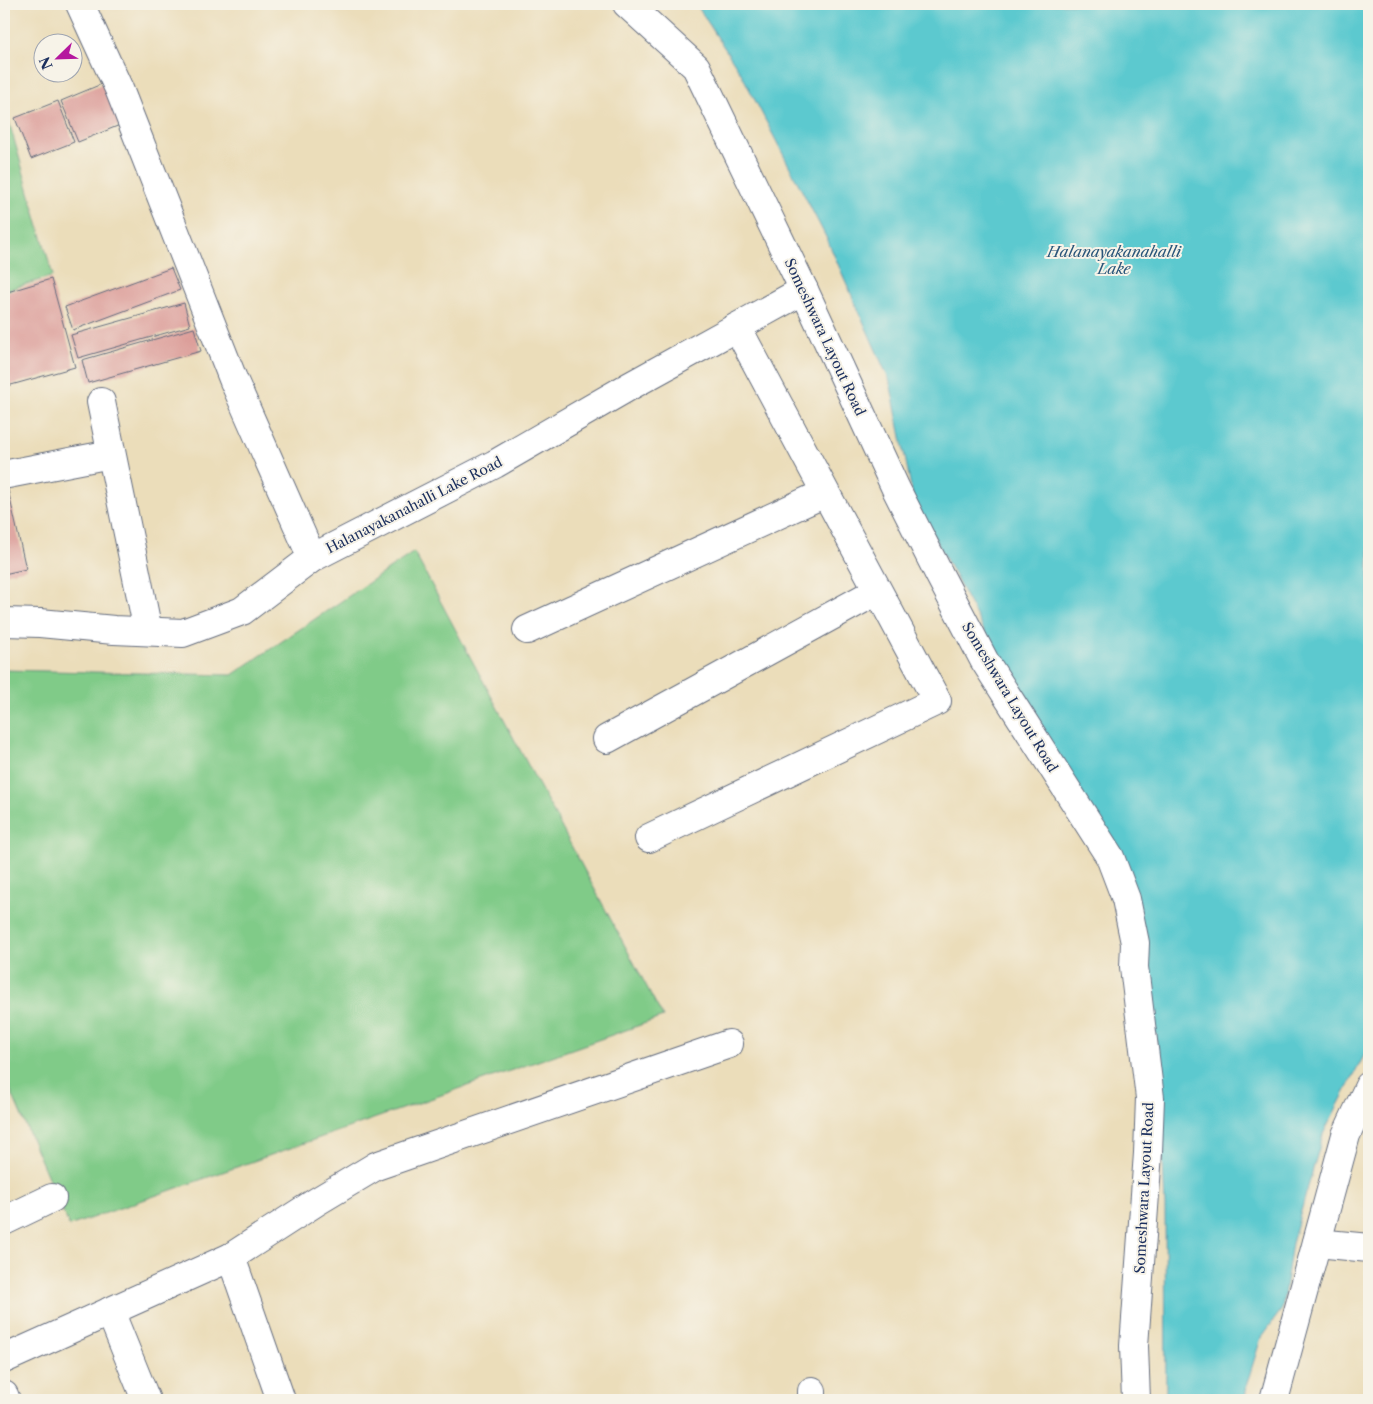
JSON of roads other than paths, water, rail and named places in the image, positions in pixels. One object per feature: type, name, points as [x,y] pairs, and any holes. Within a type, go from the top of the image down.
[{"type":"street","points":[[80,4],[119,89],[233,379],[312,558]]},
{"type":"street","name":"Someshwara Layout Road","points":[[627,4],[696,67],[804,290],[896,489],[984,660],[1110,857],[1126,899],[1135,943],[1134,967],[1150,1098],[1148,1153],[1134,1346],[1136,1400]]},
{"type":"street","name":"Halanayakanahalli Lake Road","points":[[4,622],[183,633],[242,611],[312,558],[495,464],[630,386],[804,290]]},
{"type":"street","points":[[649,838],[937,701],[737,327]]},
{"type":"street","points":[[101,402],[148,631]]},
{"type":"street","points":[[8,474],[111,454]]},
{"type":"street","points":[[527,630],[825,493]]},
{"type":"street","points":[[607,738],[877,591]]},
{"type":"street","points":[[4,1359],[231,1257],[376,1166],[729,1044]]},
{"type":"street","points":[[1274,1400],[1346,1135],[1369,1086]]},
{"type":"street","points":[[4,1221],[52,1198]]},
{"type":"street","points":[[1317,1243],[1369,1248]]},
{"type":"street","points":[[231,1257],[281,1400]]},
{"type":"street","points":[[110,1312],[146,1400]]},
{"type":"street","points":[[4,1395],[6,1400]]},
{"type":"water","name":"Halanayakanahalli Lake","points":[[696,4],[1369,4],[1369,1046],[1323,1134],[1292,1243],[1282,1309],[1261,1338],[1247,1383],[1245,1400],[1166,1400],[1165,1206],[1158,1049],[1150,1012],[1147,937],[913,497],[890,382],[826,237],[742,75]]}]
